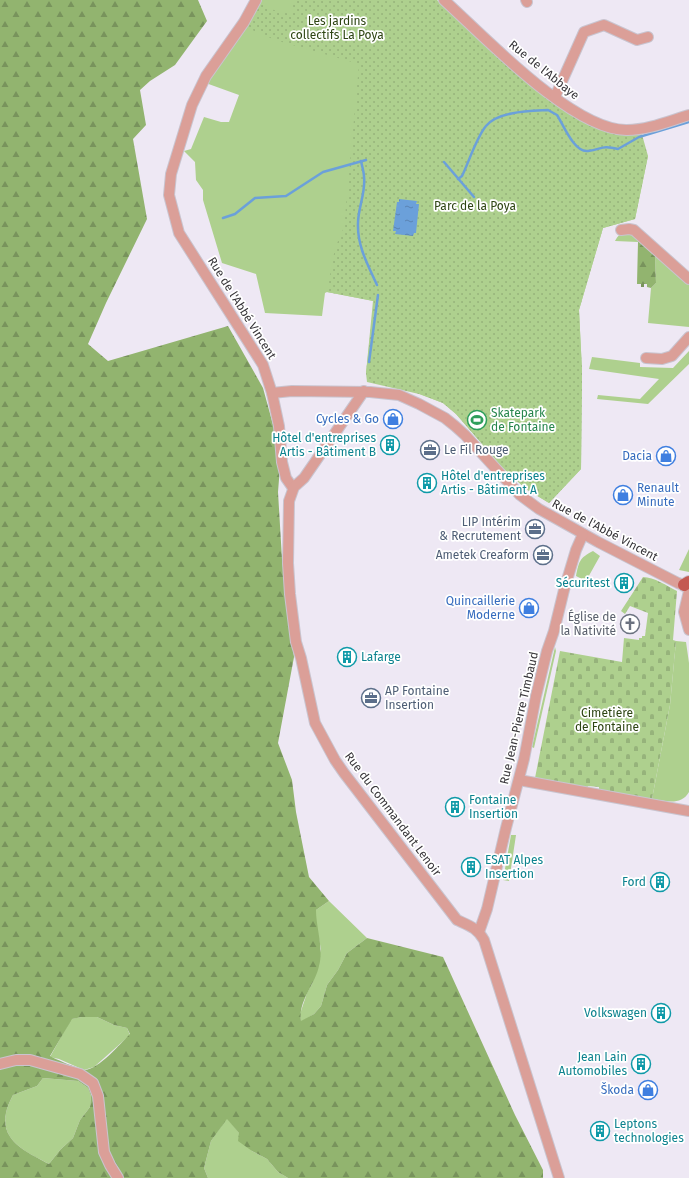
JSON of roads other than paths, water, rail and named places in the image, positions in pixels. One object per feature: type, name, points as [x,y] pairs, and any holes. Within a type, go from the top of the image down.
[{"type":"street","name":"Rue de l'Abbé Vincent","points":[[256,0],[244,22],[206,76],[192,105],[171,174],[169,195],[180,233],[264,365],[272,393],[292,391],[364,391],[399,395],[445,418],[465,435],[520,495],[539,509],[583,534],[688,586]]},
{"type":"street","name":"Rue de l'Abbaye","points":[[444,0],[508,59],[555,97],[581,115],[617,130],[647,128],[689,115]]},
{"type":"street","points":[[555,97],[584,32],[604,26],[637,40],[648,37]]},
{"type":"street","points":[[621,230],[634,230],[689,279]]},
{"type":"street","points":[[646,358],[662,360],[672,356],[689,337]]},
{"type":"street","points":[[272,393],[279,426],[282,462],[286,478],[293,488],[307,473],[364,391]]},
{"type":"street","name":"Rue du Commandant Lenoir","points":[[293,488],[289,501],[288,563],[290,594],[296,642],[301,658],[315,723],[344,773],[457,920],[479,932]]},
{"type":"street","name":"Rue Jean-Pierre Timbaud","points":[[479,932],[487,909],[519,780],[536,696],[547,651],[554,631],[576,550],[583,534]]},
{"type":"street","points":[[688,586],[684,612],[689,630]]},
{"type":"street","points":[[519,780],[689,811]]},
{"type":"street","points":[[479,932],[484,940],[559,1178]]},
{"type":"street","points":[[0,1064],[16,1060],[30,1060],[80,1074],[93,1083],[98,1096],[104,1152],[110,1166],[118,1178]]},
{"type":"water","points":[[399,199],[417,201],[416,204],[419,204],[416,233],[414,233],[413,236],[395,234],[396,231],[393,231],[397,202],[399,202]]},
{"type":"waterway","points":[[458,179],[462,176],[482,131],[491,121],[506,115],[548,110],[557,115],[574,143],[583,150],[588,151],[605,147],[618,149],[639,137],[689,122]]},
{"type":"waterway","points":[[223,218],[235,214],[255,198],[286,196],[323,172],[366,160]]},
{"type":"waterway","points":[[361,161],[364,173],[364,183],[358,217],[359,240],[377,285]]},
{"type":"waterway","points":[[444,162],[474,197]]},
{"type":"waterway","points":[[369,362],[378,295]]},
{"type":"place","name":"Cycles & Go","points":[[393,419]]},
{"type":"place","name":"Skatepark de Fontaine","points":[[477,420]]},
{"type":"place","name":"Hôtel d'entreprises Artis - Bâtiment B","points":[[390,445]]},
{"type":"place","name":"Le Fil Rouge","points":[[430,450]]},
{"type":"place","name":"Dacia","points":[[666,456]]},
{"type":"place","name":"Hôtel d'entreprises Artis - Bâtiment A","points":[[427,483]]},
{"type":"place","name":"Renault Minute","points":[[623,495]]},
{"type":"place","name":"LIP Intérim & Recrutement","points":[[535,529]]},
{"type":"place","name":"Ametek Creaform","points":[[543,555]]},
{"type":"place","name":"Sécuritest","points":[[624,583]]},
{"type":"place","name":"Quincaillerie Moderne","points":[[529,608]]},
{"type":"place","name":"Église de la Nativité","points":[[630,624]]},
{"type":"place","name":"Lafarge","points":[[347,657]]},
{"type":"place","name":"AP Fontaine Insertion","points":[[371,698]]},
{"type":"place","name":"Fontaine Insertion","points":[[455,807]]},
{"type":"place","name":"ESAT Alpes Insertion","points":[[471,867]]},
{"type":"place","name":"Ford","points":[[660,882]]},
{"type":"place","name":"Volkswagen","points":[[661,1013]]},
{"type":"place","name":"Jean Lain Automobiles","points":[[641,1064]]},
{"type":"place","name":"Škoda","points":[[648,1090]]},
{"type":"place","name":"Leptons technologies","points":[[600,1131]]},
{"type":"park label","name":"Les jardins collectifs La Poya","points":[[337,28]]},
{"type":"park label","name":"Parc de la Poya","points":[[475,206]]},
{"type":"park label","name":"Cimetière de Fontaine","points":[[607,720]]}]
